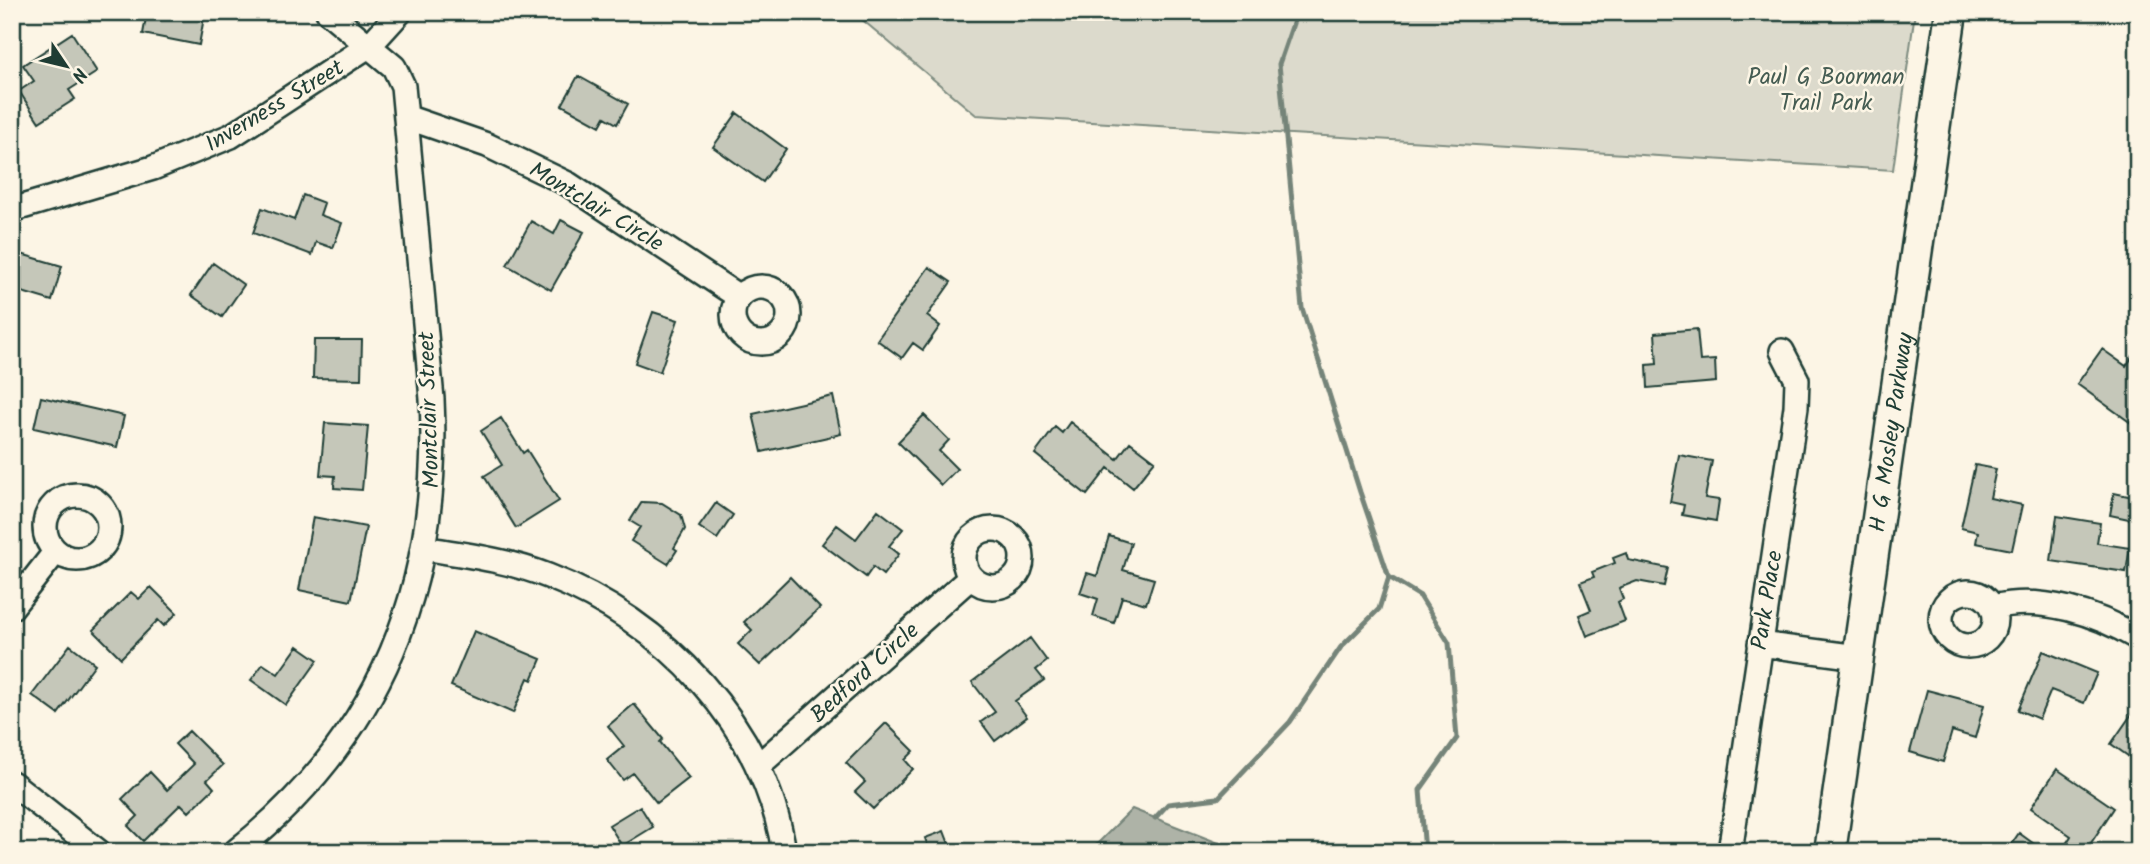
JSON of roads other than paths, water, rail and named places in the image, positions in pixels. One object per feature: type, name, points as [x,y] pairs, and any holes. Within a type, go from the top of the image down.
[{"type":"main road","name":"H G Mosley Parkway","points":[[1830,852],[1951,17]]},
{"type":"street","name":"Montclair Street","points":[[234,852],[305,786],[337,748],[364,707],[397,642],[413,595],[423,548],[433,475],[428,348],[400,76],[370,45],[328,12]]},
{"type":"street","name":"Inverness Street","points":[[12,210],[153,168],[206,148],[257,121],[370,45],[400,12]]},
{"type":"street","name":"Montclair Circle","points":[[406,117],[497,150],[568,184],[739,297]]},
{"type":"street","name":"Park Place","points":[[1730,852],[1797,396],[1794,372],[1782,351]]},
{"type":"street","points":[[423,548],[486,558],[529,569],[570,585],[629,620],[665,647],[705,687],[743,738],[775,808],[784,852]]},
{"type":"street","points":[[12,607],[56,551]]},
{"type":"street","name":"Bedford Circle","points":[[758,766],[971,577]]},
{"type":"street","points":[[1993,607],[2025,603],[2076,611],[2138,638]]},
{"type":"street","points":[[1760,644],[1858,657]]},
{"type":"street","points":[[12,783],[99,852]]},
{"type":"waterway","points":[[1297,12],[1279,64],[1302,308],[1389,577],[1420,596],[1449,643],[1457,738],[1420,790],[1425,852]]},
{"type":"waterway","points":[[1155,818],[1168,804],[1218,798],[1290,722],[1341,647],[1379,609],[1389,577]]},
{"type":"park label","name":"Paul G Boorman Trail Park","points":[[1826,89]]}]
